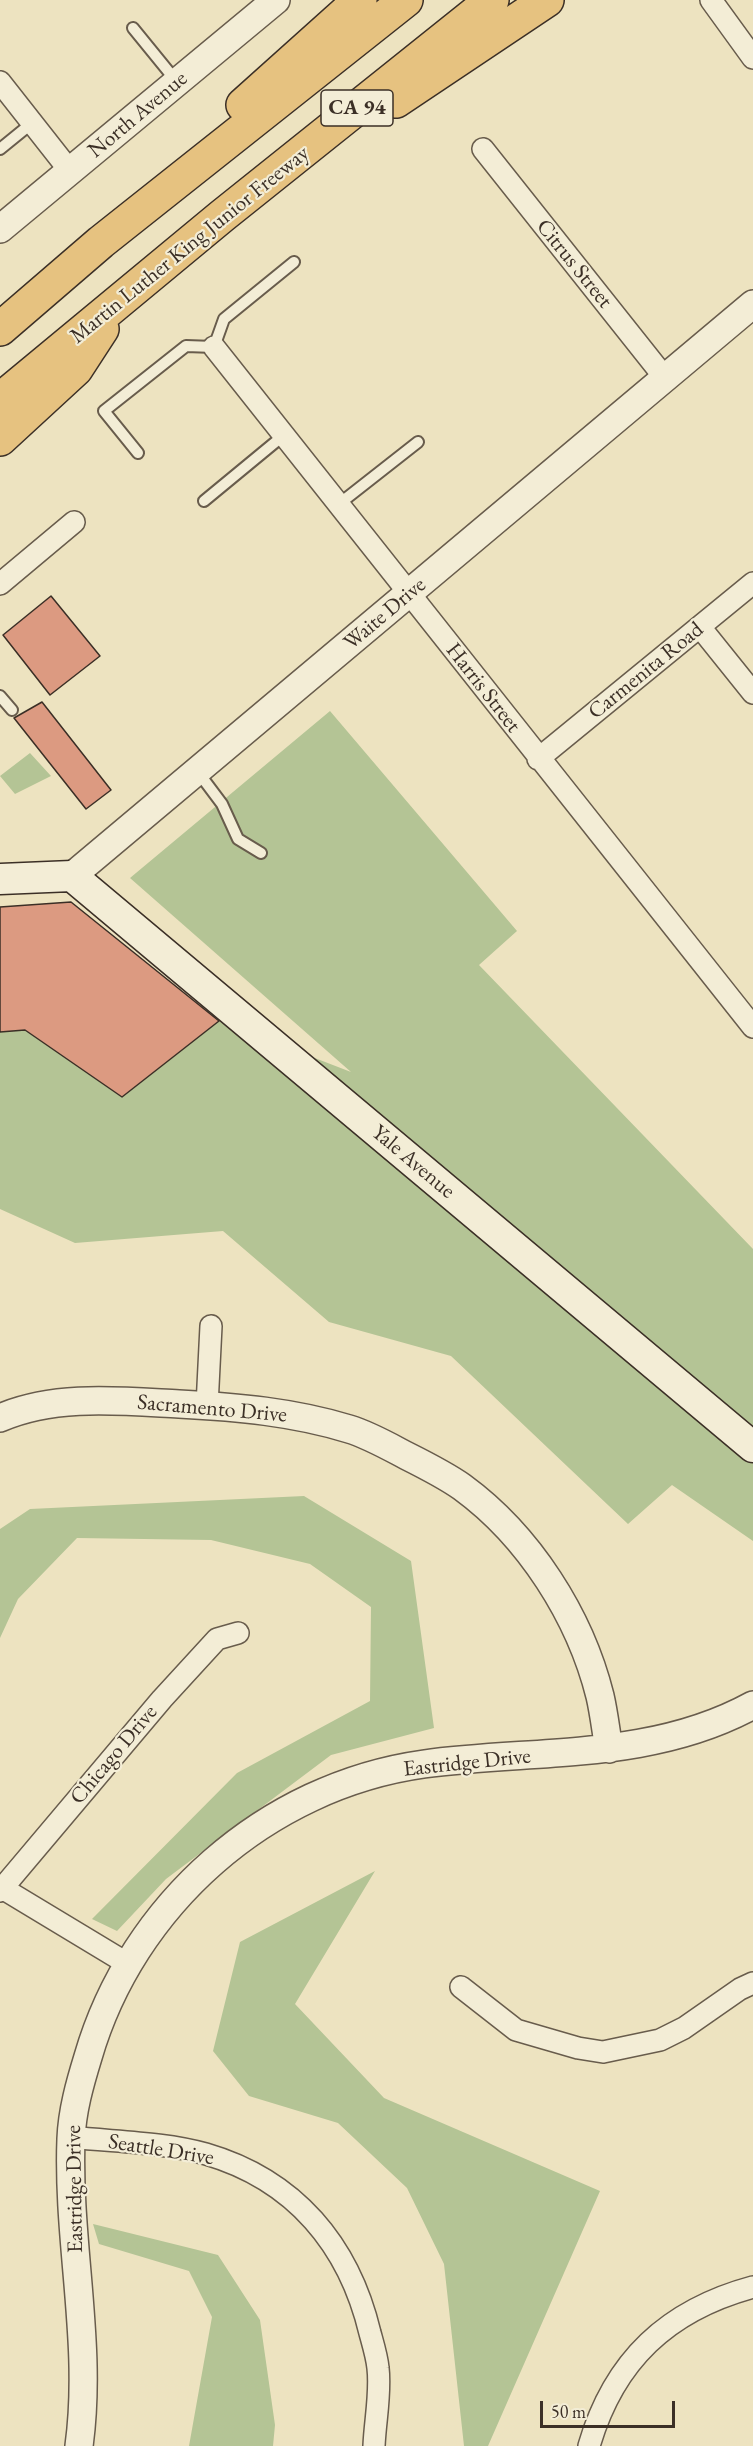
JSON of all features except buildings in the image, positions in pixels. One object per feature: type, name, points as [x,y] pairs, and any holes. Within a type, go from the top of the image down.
[{"type":"highway","points":[[175,183],[206,142],[265,83],[360,0]]},
{"type":"highway","name":"CA 94","points":[[0,329],[101,242],[406,0]]},
{"type":"highway","name":"Martin Luther King Junior Freeway","points":[[0,400],[222,216],[492,0]]},
{"type":"highway","points":[[222,216],[547,0]]},
{"type":"highway","points":[[0,439],[76,369],[118,303]]},
{"type":"main road","points":[[0,879],[72,876]]},
{"type":"main road","name":"Yale Avenue","points":[[72,876],[753,1447]]},
{"type":"street","name":"North Avenue","points":[[0,229],[276,0]]},
{"type":"street","points":[[711,0],[753,58]]},
{"type":"street","points":[[0,82],[70,171]]},
{"type":"street","name":"Citrus Street","points":[[483,149],[665,378]]},
{"type":"street","name":"Waite Drive","points":[[72,876],[753,304]]},
{"type":"street","name":"Harris Street","points":[[214,347],[753,1028]]},
{"type":"street","points":[[0,584],[74,522]]},
{"type":"street","name":"Carmenita Road","points":[[538,759],[753,583]]},
{"type":"street","points":[[700,627],[753,693]]},
{"type":"street","points":[[207,1406],[211,1326]]},
{"type":"street","name":"Sacramento Drive","points":[[0,1415],[54,1405],[98,1401],[258,1408],[351,1429],[419,1462],[462,1487],[499,1520],[538,1566],[558,1594],[582,1647],[599,1695],[609,1749]]},
{"type":"street","name":"Chicago Drive","points":[[1,1889],[217,1639],[238,1633]]},
{"type":"street","name":"Eastridge Drive","points":[[79,2446],[84,2372],[72,2208],[70,2137],[78,2092],[97,2027],[128,1964],[158,1919],[209,1864],[256,1828],[308,1799],[364,1778],[422,1764],[609,1749],[657,1741],[711,1725],[753,1705]]},
{"type":"street","points":[[1,1889],[128,1964]]},
{"type":"street","points":[[461,1987],[516,2030],[578,2048],[603,2052],[660,2040],[684,2028],[740,1989],[753,1983]]},
{"type":"street","name":"Seattle Drive","points":[[70,2137],[180,2148],[223,2160],[270,2183],[310,2216],[326,2234],[351,2272],[364,2307],[378,2368],[374,2446]]},
{"type":"street","points":[[589,2446],[616,2383],[641,2349],[656,2335],[702,2303],[753,2287]]},
{"type":"lane","points":[[133,28],[177,82]]},
{"type":"lane","points":[[0,149],[32,123]]},
{"type":"lane","points":[[138,453],[104,411],[186,346],[214,347],[224,319],[294,261]]},
{"type":"lane","points":[[204,501],[284,435]]},
{"type":"lane","points":[[339,504],[418,442]]},
{"type":"lane","points":[[0,696],[12,710]]},
{"type":"lane","points":[[198,772],[222,804],[238,838],[261,853]]},
{"type":"green space","points":[[330,711],[517,931],[479,965],[753,1249],[753,1541],[672,1485],[628,1524],[451,1356],[329,1322],[223,1231],[75,1243],[0,1209],[0,1032],[25,1030],[122,1097],[219,1021],[351,1072],[130,878]]},
{"type":"green space","points":[[30,753],[51,776],[15,794],[0,776]]},
{"type":"green space","points":[[304,1496],[411,1561],[434,1728],[331,1755],[166,1879],[117,1931],[92,1919],[237,1773],[370,1701],[371,1607],[310,1564],[211,1540],[77,1538],[18,1599],[0,1638],[0,1529],[30,1509]]},
{"type":"green space","points":[[375,1871],[295,2004],[384,2098],[600,2191],[488,2446],[464,2446],[444,2264],[407,2188],[338,2123],[249,2096],[213,2051],[240,1942]]},
{"type":"green space","points":[[93,2224],[218,2255],[260,2320],[275,2425],[273,2446],[189,2446],[212,2317],[189,2271],[99,2244]]}]
